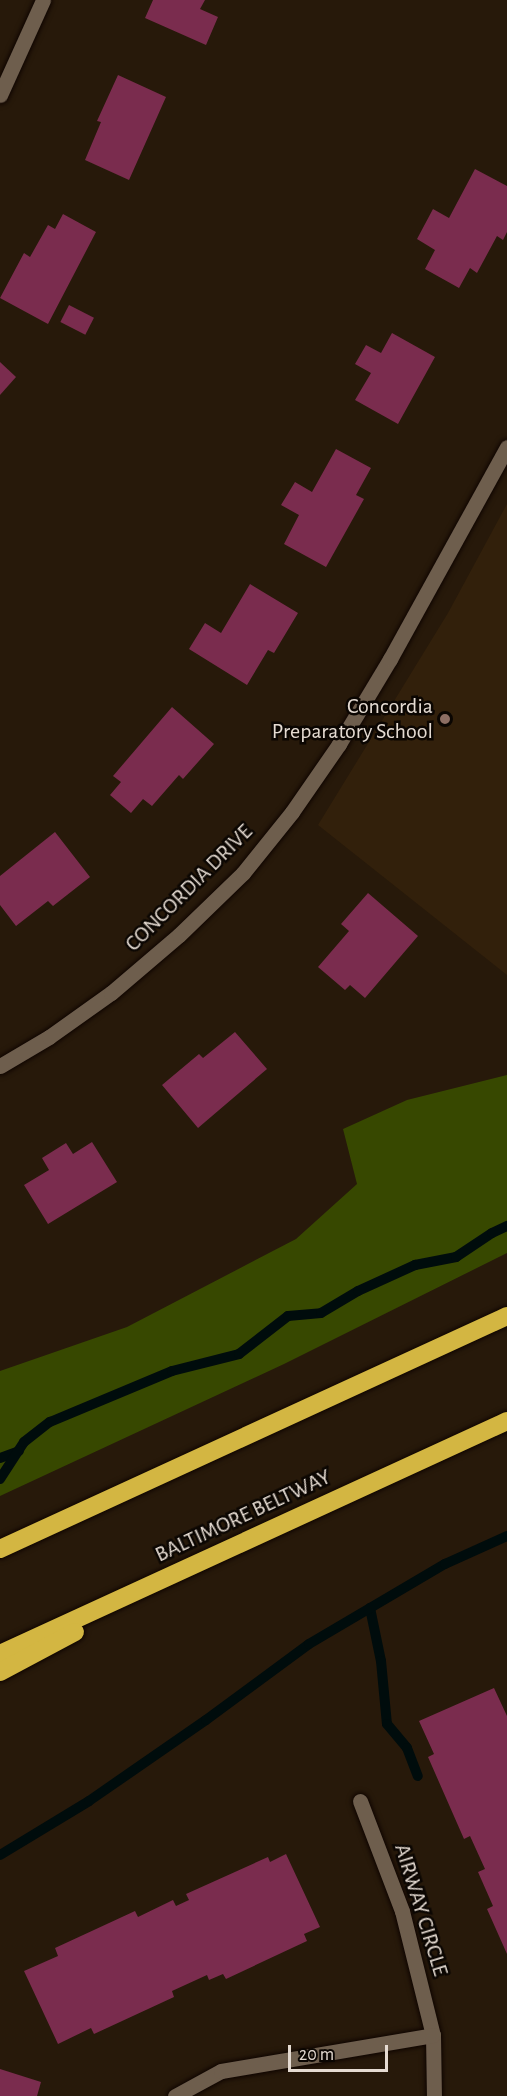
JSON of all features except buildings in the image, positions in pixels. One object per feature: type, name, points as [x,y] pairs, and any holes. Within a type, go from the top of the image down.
[{"type":"highway","points":[[0,1549],[507,1316]]},
{"type":"highway","name":"BALTIMORE BELTWAY","points":[[0,1654],[507,1420]]},
{"type":"highway","points":[[0,1672],[238,1545]]},
{"type":"street","points":[[0,95],[43,0]]},
{"type":"street","name":"CONCORDIA DRIVE","points":[[0,1066],[49,1037],[111,993],[179,935],[243,873],[292,812],[339,744],[390,659],[507,447]]},
{"type":"street","name":"AIRWAY CIRCLE","points":[[360,1801],[402,1911],[433,2035],[434,2096]]},
{"type":"street","points":[[175,2096],[221,2071],[433,2035]]},
{"type":"shaded area","name":"Concordia Preparatory School","points":[[507,504],[507,975],[318,825],[448,613]]},
{"type":"green space","points":[[507,1075],[507,1253],[284,1364],[0,1496],[0,1371],[127,1327],[296,1239],[357,1184],[343,1129],[407,1100]]},
{"type":"waterway","points":[[0,1479],[24,1442],[50,1422],[172,1371],[239,1354],[288,1316],[321,1313],[358,1291],[415,1265],[456,1257],[492,1233],[507,1226]]},
{"type":"waterway","points":[[0,1458],[19,1451]]},
{"type":"waterway","points":[[0,1855],[89,1801],[206,1720],[309,1644],[445,1564],[507,1536]]},
{"type":"waterway","points":[[370,1608],[381,1661],[387,1724],[407,1748],[418,1776]]},
{"type":"place","name":"Concordia Preparatory School","points":[[445,719]]}]
